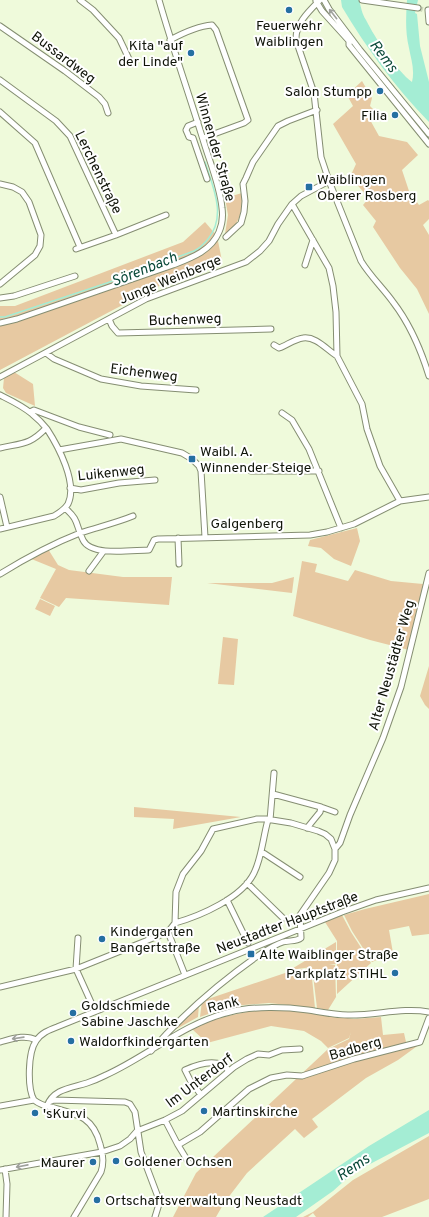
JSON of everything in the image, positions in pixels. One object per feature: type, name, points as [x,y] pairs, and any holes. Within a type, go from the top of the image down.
[{"type":"street","points":[[80,0],[93,10],[119,38],[129,59]]},
{"type":"street","name":"Winnender Straße","points":[[0,323],[174,265],[197,255],[211,244],[219,232],[222,208],[219,193],[198,122],[170,40],[159,0]]},
{"type":"street","points":[[324,0],[329,9],[360,50],[429,134]]},
{"type":"street","points":[[362,0],[417,8]]},
{"type":"street","points":[[318,1],[322,12],[348,40],[360,50]]},
{"type":"street","points":[[318,1],[301,22],[298,28],[296,40],[314,93],[321,157],[361,261],[368,272],[390,297],[402,315],[415,339],[429,376]]},
{"type":"street","points":[[427,11],[429,22]]},
{"type":"street","points":[[170,40],[204,25],[212,25],[216,30],[248,120],[203,138]]},
{"type":"street","name":"Bussardweg","points":[[0,26],[65,71],[99,97],[105,104],[108,113]]},
{"type":"street","points":[[348,40],[349,46],[429,144]]},
{"type":"street","name":"Lerchenstraße","points":[[0,80],[56,121],[70,136],[116,235]]},
{"type":"street","points":[[390,97],[395,93]]},
{"type":"street","points":[[226,237],[241,223],[244,212],[244,184],[246,178],[253,162],[278,126],[317,110]]},
{"type":"street","name":"Lerchenstraße","points":[[0,112],[35,143],[78,248],[166,215]]},
{"type":"street","points":[[412,124],[417,120]]},
{"type":"street","points":[[198,122],[188,126],[186,130],[187,134],[194,138],[207,179]]},
{"type":"street","name":"Junge Weinberge","points":[[0,377],[146,299],[246,262],[260,251],[268,241],[292,204],[302,196],[329,181]]},
{"type":"street","points":[[0,184],[22,192],[29,202],[41,235],[40,246],[35,255],[0,284]]},
{"type":"street","points":[[292,204],[329,268],[336,312],[337,356],[362,404],[367,429],[380,466],[400,501]]},
{"type":"street","points":[[305,265],[312,240]]},
{"type":"street","points":[[0,298],[14,296],[75,276]]},
{"type":"street","name":"Buchenweg","points":[[109,319],[112,326],[118,333],[271,329]]},
{"type":"street","points":[[274,345],[279,348],[302,338],[309,338],[337,356]]},
{"type":"street","name":"Eichenweg","points":[[46,353],[101,379],[142,386],[196,390]]},
{"type":"street","points":[[0,395],[30,412],[46,428],[59,450],[67,469],[70,488],[69,498],[65,508],[54,516],[0,529]]},
{"type":"street","points":[[30,412],[34,410],[60,421],[110,435]]},
{"type":"street","points":[[282,413],[292,420],[310,449],[341,528]]},
{"type":"street","points":[[0,448],[31,441],[46,428]]},
{"type":"street","points":[[100,432],[103,436],[104,442]]},
{"type":"street","name":"Galgenberg","points":[[59,450],[121,439],[182,453],[192,459],[199,466],[201,471],[205,537],[310,535],[327,532],[358,523],[400,501],[429,497]]},
{"type":"street","points":[[251,471],[319,471]]},
{"type":"street","name":"Luikenweg","points":[[70,488],[80,490],[119,483],[155,480]]},
{"type":"street","points":[[0,497],[7,527]]},
{"type":"street","points":[[65,508],[76,520],[83,542],[103,552],[148,550],[154,540],[205,537]]},
{"type":"street","points":[[0,574],[30,556],[80,533],[133,516]]},
{"type":"street","points":[[178,538],[179,564]]},
{"type":"street","points":[[89,571],[103,552]]},
{"type":"street","name":"Alter Neustädter Weg","points":[[335,849],[340,843],[350,815],[383,738],[401,688],[429,573]]},
{"type":"street","points":[[175,923],[190,919],[227,900],[247,884],[254,873],[269,820],[273,794],[274,773]]},
{"type":"street","points":[[273,794],[335,812]]},
{"type":"street","points":[[307,828],[320,812],[321,807]]},
{"type":"street","points":[[0,987],[76,969],[168,932],[175,923],[176,892],[183,874],[201,851],[213,829],[257,819],[291,823],[328,836],[335,849],[336,855],[333,866],[312,899],[300,914],[301,938],[271,947],[217,985],[169,1030],[151,1051]]},
{"type":"street","points":[[261,852],[300,877]]},
{"type":"street","points":[[247,884],[282,918]]},
{"type":"street","name":"Neustadter Hauptstraße","points":[[36,1040],[44,1033],[95,1011],[300,928],[376,900],[429,888]]},
{"type":"street","points":[[227,900],[248,943]]},
{"type":"street","points":[[168,932],[185,975]]},
{"type":"street","points":[[78,938],[76,969],[95,1011]]},
{"type":"street","name":"Rank","points":[[48,1104],[54,1094],[64,1089],[88,1083],[125,1066],[186,1029],[209,1019],[231,1012],[268,1008],[287,1008],[345,1015],[417,1010],[429,1012]]},
{"type":"street","name":"Badberg","points":[[178,1145],[200,1132],[249,1089],[271,1078],[287,1075],[302,1076],[354,1059],[420,1042],[429,1018]]},
{"type":"street","points":[[0,1042],[18,1037],[27,1037],[36,1040],[32,1049],[30,1061],[31,1087],[34,1100],[37,1103],[48,1104],[82,1117],[91,1124],[97,1134],[102,1152],[103,1165],[101,1172],[74,1217]]},
{"type":"street","name":"Im Unterdorf","points":[[137,1131],[166,1120],[182,1111],[234,1067],[258,1054],[269,1055],[282,1050],[300,1049]]},
{"type":"street","points":[[200,1095],[185,1070],[199,1064],[218,1064],[226,1067],[229,1071]]},
{"type":"street","points":[[0,1106],[34,1100]]},
{"type":"street","points":[[48,1104],[54,1100],[125,1102],[130,1104],[133,1108],[137,1122],[141,1152],[158,1197],[155,1217]]},
{"type":"street","points":[[166,1120],[178,1145],[190,1163]]},
{"type":"street","points":[[6,1217],[7,1184],[3,1170],[102,1152],[120,1146],[130,1139],[137,1131]]},
{"type":"shaded area","points":[[362,81],[372,98],[370,106],[375,111],[369,118],[379,136],[407,142],[418,155],[402,170],[409,191],[419,205],[428,200],[429,201],[429,219],[423,225],[429,235],[429,314],[417,289],[400,268],[373,227],[376,221],[363,205],[369,198],[350,177],[356,164],[333,124],[353,106],[347,95]]},
{"type":"shaded area","points":[[242,193],[240,216],[234,226],[225,234],[228,215],[225,198]]},
{"type":"shaded area","points":[[205,222],[217,236],[222,261],[167,282],[0,370],[0,306],[15,306],[183,242]]},
{"type":"shaded area","points":[[14,372],[33,384],[35,406],[6,393],[3,388],[4,378]]},
{"type":"shaded area","points":[[357,528],[360,541],[351,566],[334,559],[321,548],[308,546],[310,540]]},
{"type":"shaded area","points":[[48,549],[58,565],[69,570],[123,577],[172,577],[169,605],[66,598],[59,607],[40,598],[56,569],[29,558]]},
{"type":"shaded area","points":[[302,561],[317,564],[315,572],[348,581],[355,570],[391,581],[423,584],[409,650],[370,640],[293,616]]},
{"type":"shaded area","points":[[294,577],[292,593],[207,583],[272,583]]},
{"type":"shaded area","points":[[40,599],[55,606],[50,616],[35,609]]},
{"type":"shaded area","points":[[223,637],[238,639],[234,685],[218,684]]},
{"type":"shaded area","points":[[429,666],[429,709],[420,696]]},
{"type":"shaded area","points":[[134,807],[241,817],[173,829],[174,819],[134,817]]},
{"type":"shaded area","points":[[429,894],[429,934],[412,936],[409,926],[389,930],[393,953],[372,962],[352,931],[344,915]]},
{"type":"shaded area","points":[[342,915],[371,963],[337,994],[337,941],[325,922]]},
{"type":"shaded area","points":[[336,942],[336,964],[329,965],[335,965],[336,997],[328,1010],[317,1008],[312,967],[290,970]]},
{"type":"shaded area","points":[[311,968],[315,1008],[269,1003],[231,1006],[200,1017],[202,1001],[288,972]]},
{"type":"shaded area","points":[[199,1004],[198,1017],[171,1032]]},
{"type":"shaded area","points":[[278,1009],[354,1019],[381,1017],[383,1035],[404,1033],[406,1042],[419,1041],[420,1044],[398,1060],[366,1078],[312,1119],[318,1127],[304,1138],[295,1129],[247,1173],[224,1203],[216,1217],[173,1217],[196,1173],[328,1049],[349,1039],[351,1032],[349,1038],[328,1048],[321,1041],[304,1031],[271,1026],[207,1043],[192,1029],[202,1024],[234,1014]]},
{"type":"shaded area","points":[[429,1136],[429,1199],[382,1217],[316,1217],[313,1213],[308,1217],[303,1217],[313,1212],[353,1180]]},
{"type":"water","name":"Rems","points":[[341,0],[359,0],[365,18],[380,44],[399,70],[412,82],[412,60],[406,30],[407,0],[418,0],[415,13],[417,14],[420,46],[429,82],[429,122],[393,81],[361,38],[342,7]]},
{"type":"water","name":"Rems","points":[[429,1110],[429,1133],[353,1173],[333,1191],[296,1217],[263,1217],[369,1146]]},
{"type":"waterway","name":"Sörenbach","points":[[0,317],[5,317],[107,283],[194,251],[200,247],[214,230],[218,211],[217,201],[205,162]]},
{"type":"tunnel","points":[[418,8],[424,10]]},
{"type":"place","name":"Feuerwehr Waiblingen","points":[[289,10]]},
{"type":"place","name":"Kita \"auf der Linde\"","points":[[191,53]]},
{"type":"place","name":"Salon Stumpp","points":[[380,91]]},
{"type":"place","name":"Filia","points":[[395,115]]},
{"type":"place","name":"Waiblingen Oberer Rosberg","points":[[309,187]]},
{"type":"place","name":"Waibl. A. Winnender Steige","points":[[192,459]]},
{"type":"place","name":"Kindergarten Bangertstraße","points":[[102,939]]},
{"type":"place","name":"Alte Waiblinger Straße","points":[[251,954]]},
{"type":"place","name":"Parkplatz STIHL","points":[[395,973]]},
{"type":"place","name":"Goldschmiede Sabine Jaschke","points":[[73,1013]]},
{"type":"place","name":"Waldorfkindergarten","points":[[71,1041]]},
{"type":"place","name":"Martinskirche","points":[[204,1111]]},
{"type":"place","name":"'sKurvi","points":[[35,1113]]},
{"type":"place","name":"Goldener Ochsen","points":[[116,1161]]},
{"type":"place","name":"Maurer","points":[[93,1162]]},
{"type":"place","name":"Ortschaftsverwaltung Neustadt","points":[[97,1200]]}]
